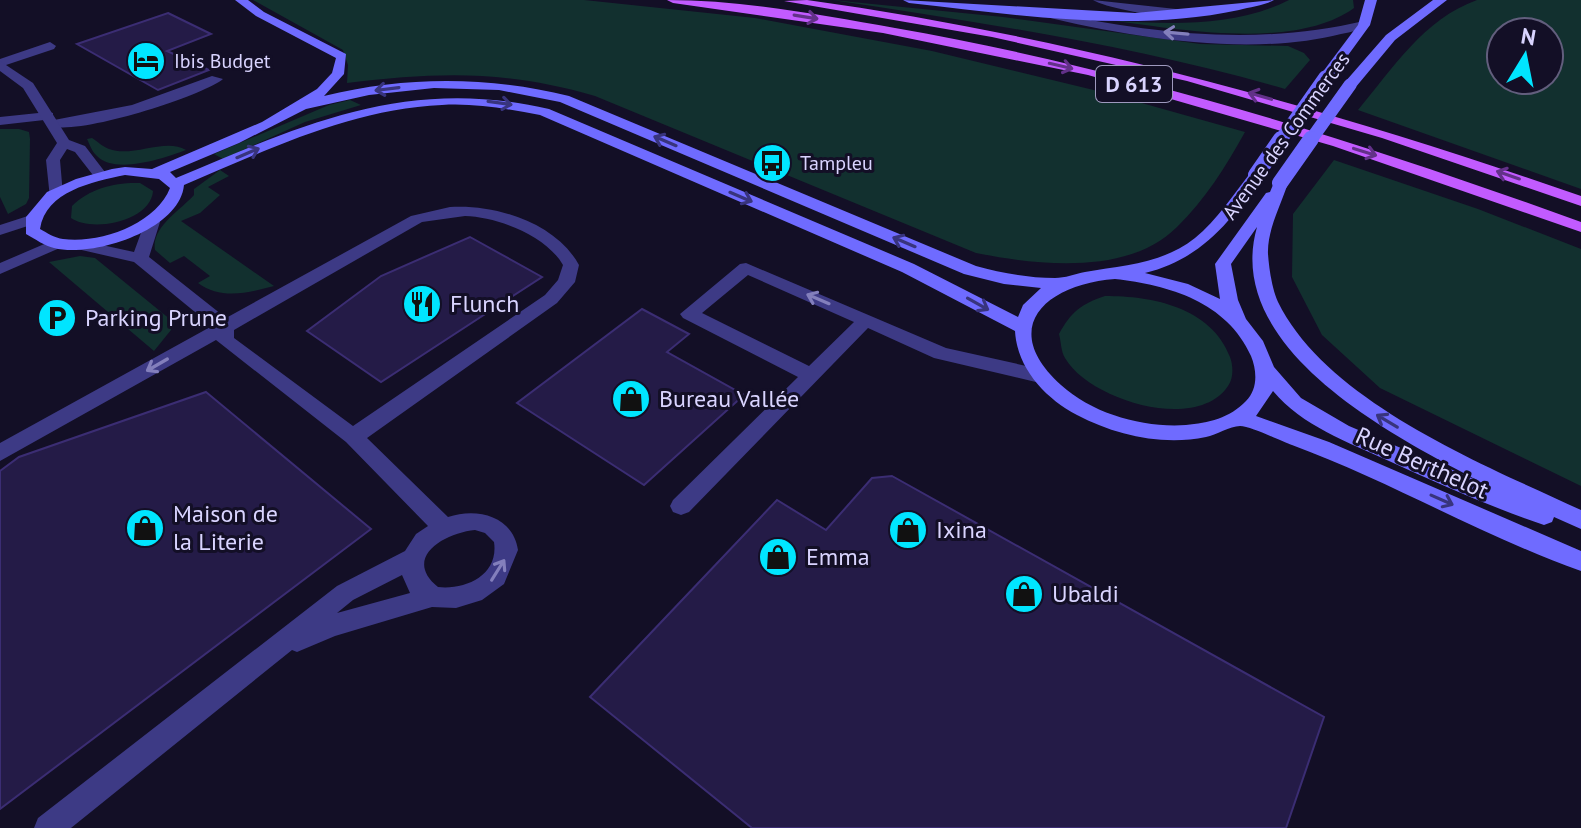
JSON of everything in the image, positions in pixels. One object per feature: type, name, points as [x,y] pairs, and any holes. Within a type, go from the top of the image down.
[{"type":"main road","name":"D 613","points":[[673,0],[882,29],[1091,72],[1251,116],[1378,156],[1581,227]]},
{"type":"main road","name":"D 613","points":[[782,0],[1016,36],[1160,69],[1257,94],[1391,135],[1581,201]]},
{"type":"street","points":[[241,0],[260,14],[342,57],[344,65],[330,87],[305,105]]},
{"type":"street","points":[[909,0],[1046,14],[1160,16],[1205,13],[1268,0]]},
{"type":"street","points":[[1099,0],[1167,12],[1205,13]]},
{"type":"street","name":"Avenue des Commerces","points":[[1115,274],[1142,268],[1196,247],[1210,236],[1364,25],[1371,0]]},
{"type":"street","name":"Avenue des Commerces","points":[[1242,324],[1229,300],[1223,264],[1385,40],[1407,21],[1441,0]]},
{"type":"street","points":[[1046,14],[1128,28],[1254,38],[1310,37],[1364,25]]},
{"type":"street","points":[[0,64],[50,46]]},
{"type":"street","points":[[0,64],[28,86],[64,143],[80,149],[101,176]]},
{"type":"street","points":[[0,121],[88,121],[150,106],[217,79]]},
{"type":"street","points":[[225,327],[140,258],[40,240],[32,231],[31,220],[39,206],[55,195],[101,176],[125,171],[158,172],[305,105],[340,95],[432,83],[459,82],[531,90],[564,99],[970,270],[1004,279],[1059,284]]},
{"type":"street","points":[[177,183],[349,114],[430,101],[501,101],[544,112],[908,268],[1023,327]]},
{"type":"street","points":[[55,195],[53,160],[64,143]]},
{"type":"street","points":[[158,172],[177,183]]},
{"type":"street","points":[[79,245],[118,237],[152,222],[178,198],[177,183]]},
{"type":"street","points":[[1280,183],[1259,252],[1268,298],[1292,338],[1338,387],[1372,411],[1444,454],[1581,520]]},
{"type":"street","points":[[0,453],[417,219],[452,210],[480,209],[505,216],[563,249],[571,265],[566,282],[551,299],[353,437]]},
{"type":"street","points":[[0,230],[31,220]]},
{"type":"street","points":[[140,258],[152,222]]},
{"type":"street","points":[[0,269],[56,244]]},
{"type":"street","points":[[811,375],[689,314],[746,268],[941,353],[1040,376]]},
{"type":"street","points":[[1115,274],[1137,276],[1184,288],[1225,310],[1242,324],[1258,347],[1266,371],[1261,397],[1240,418],[1216,429],[1185,433],[1151,432],[1094,414],[1068,401],[1040,376],[1026,351],[1023,327],[1029,310],[1041,295],[1059,284],[1085,276],[1115,274]]},
{"type":"street","points":[[681,506],[866,320]]},
{"type":"street","points":[[225,327],[225,340],[353,437],[444,527]]},
{"type":"street","name":"Rue Berthelot","points":[[1266,371],[1294,403],[1342,431],[1442,476],[1581,530]]},
{"type":"street","name":"Rue Berthelot","points":[[1240,418],[1322,448],[1581,561]]},
{"type":"street","points":[[48,828],[345,593],[413,558],[430,535],[459,522],[489,524],[500,531],[506,541],[507,554],[494,580],[480,590],[447,600],[432,597],[413,582],[413,558]]},
{"type":"street","points":[[272,653],[331,626],[432,597]]},
{"type":"green space","points":[[253,0],[584,0],[755,18],[932,51],[1106,93],[1245,132],[1197,206],[1157,243],[1108,260],[1081,263],[1026,261],[976,253],[595,96],[532,81],[472,76],[442,75],[347,83],[348,65],[343,50]]},
{"type":"green space","points":[[832,0],[1003,17],[1200,44],[1288,46],[1304,53],[1310,60],[1285,89],[1117,48]]},
{"type":"green space","points":[[1289,0],[1353,0],[1354,8],[1330,21],[1271,33],[1205,32],[1116,21],[1204,22],[1247,15]]},
{"type":"green space","points":[[1477,0],[1581,0],[1581,189],[1358,110],[1411,46],[1441,19]]},
{"type":"green space","points":[[350,100],[361,105],[305,122],[223,159],[214,154],[329,105]]},
{"type":"green space","points":[[0,129],[29,132],[30,139],[29,198],[26,204],[8,214],[0,197]]},
{"type":"green space","points":[[92,138],[118,151],[159,146],[186,150],[140,163],[116,164],[105,162],[95,154],[87,139]]},
{"type":"green space","points":[[1334,160],[1478,209],[1581,249],[1581,486],[1380,388],[1322,335],[1292,277],[1293,214]]},
{"type":"green space","points":[[220,170],[229,176],[208,187],[220,195],[200,213],[181,221],[274,286],[245,293],[216,292],[198,283],[210,276],[184,256],[170,263],[155,250],[162,226],[194,195],[194,189]]},
{"type":"green space","points":[[140,183],[153,191],[150,201],[132,217],[106,224],[80,222],[71,218],[72,206],[87,195],[113,185]]},
{"type":"green space","points":[[80,256],[95,258],[171,320],[171,330],[154,351],[49,262]]},
{"type":"green space","points":[[1105,296],[1160,302],[1178,308],[1209,326],[1221,340],[1231,360],[1232,375],[1228,386],[1213,400],[1193,407],[1169,409],[1119,398],[1096,387],[1078,373],[1064,356],[1059,334],[1078,310]]},
{"type":"building","name":"Ibis Budget","points":[[168,13],[211,34],[167,51],[209,70],[158,90],[77,44]]},
{"type":"building","name":"Flunch","points":[[470,237],[542,277],[381,382],[307,331],[381,276]]},
{"type":"building","name":"Bureau Vallée","points":[[642,309],[689,334],[667,352],[744,395],[644,485],[517,403]]},
{"type":"building","points":[[206,392],[371,529],[0,809],[0,471],[19,457]]},
{"type":"building","points":[[892,476],[1324,717],[1286,828],[752,828],[590,697],[777,500],[826,530],[872,478]]},
{"type":"place","name":"Ibis Budget","points":[[146,61]]},
{"type":"place","name":"Tampleu","points":[[772,163]]},
{"type":"place","name":"Flunch","points":[[422,304]]},
{"type":"place","name":"Parking Prune","points":[[57,318]]},
{"type":"place","name":"Bureau Vallée","points":[[631,399]]},
{"type":"place","name":"Maison de la Literie","points":[[145,528]]},
{"type":"place","name":"Ixina","points":[[908,530]]},
{"type":"place","name":"Emma","points":[[778,557]]},
{"type":"place","name":"Ubaldi","points":[[1024,594]]}]
